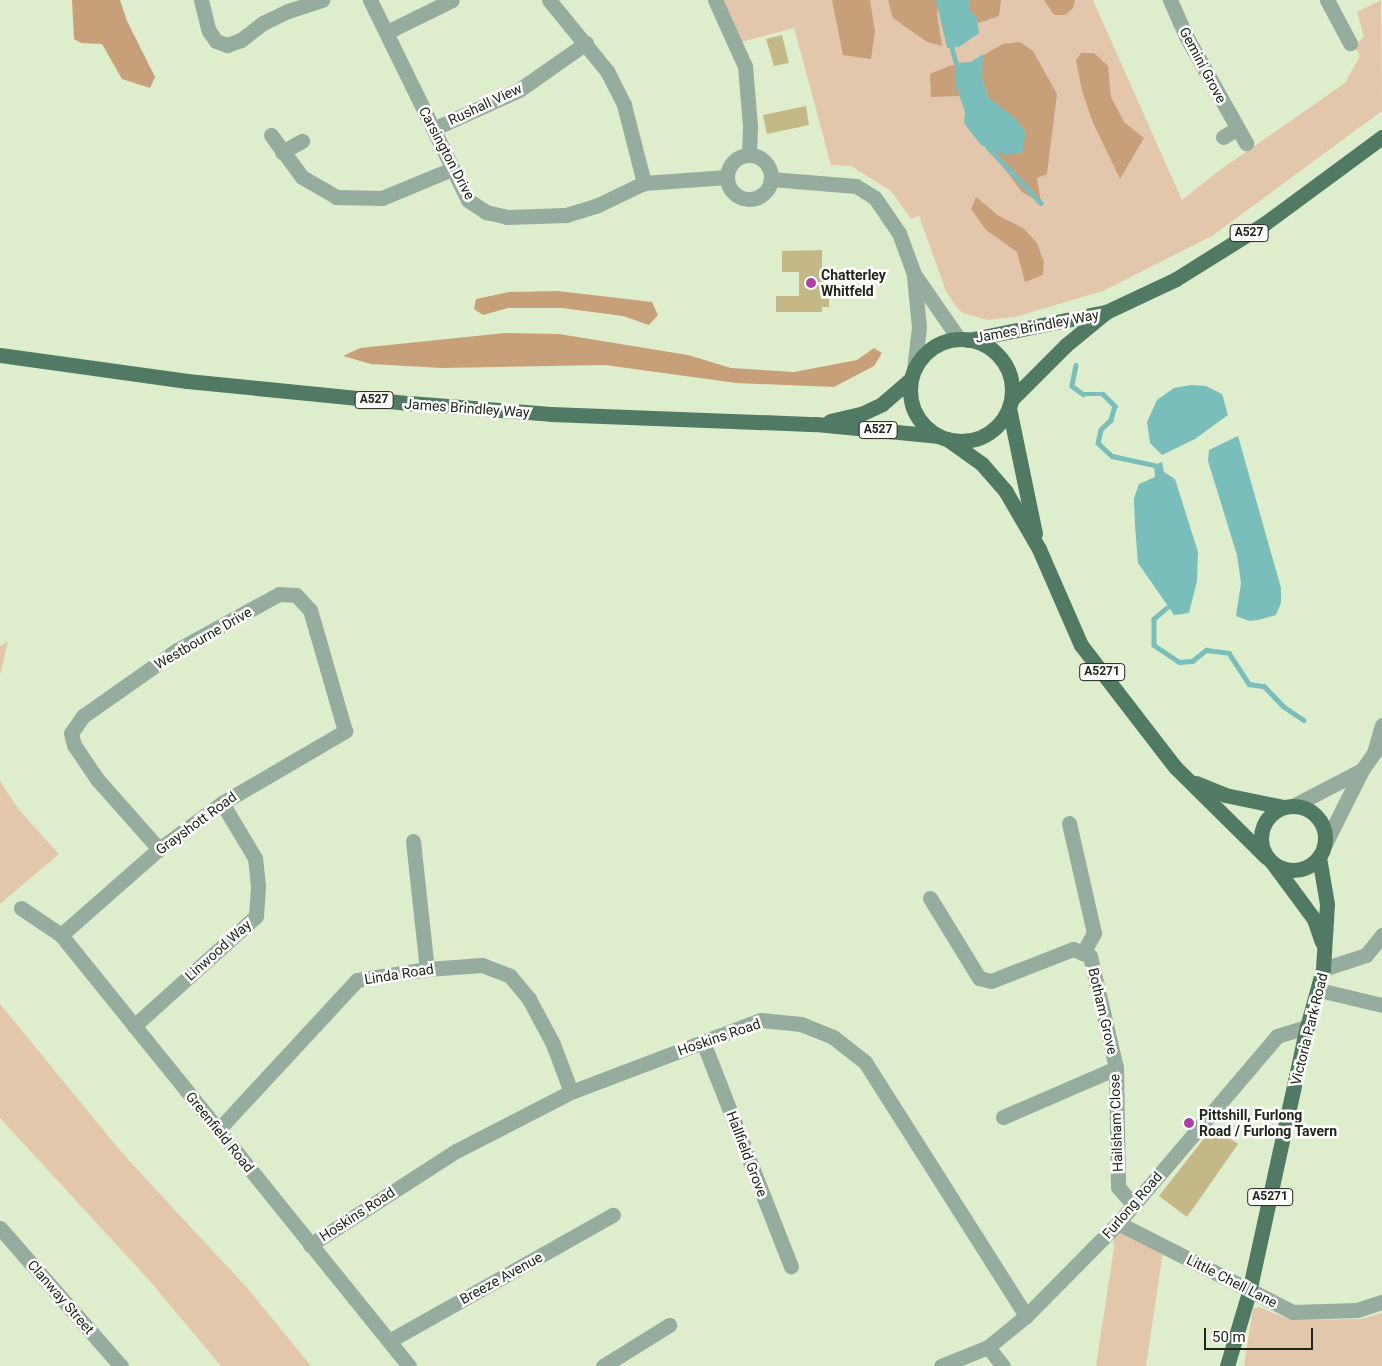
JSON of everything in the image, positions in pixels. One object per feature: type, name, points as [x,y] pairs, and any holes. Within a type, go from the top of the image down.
[{"type":"main road","name":"James Brindley Way","points":[[964,340],[1106,312],[1176,279],[1264,224],[1382,137]]},
{"type":"main road","name":"James Brindley Way","points":[[1010,403],[1066,345],[1106,312]]},
{"type":"main road","name":"A527","points":[[964,340],[939,345],[924,355],[913,374],[914,410],[926,427],[943,438],[978,439],[993,430],[1010,403]]},
{"type":"main road","points":[[964,340],[980,343],[1003,360],[1011,378],[1010,403]]},
{"type":"main road","name":"James Brindley Way","points":[[0,354],[187,381],[409,404],[551,414],[816,424],[943,438]]},
{"type":"main road","name":"James Brindley Way","points":[[816,424],[861,414],[882,404],[913,374]]},
{"type":"main road","name":"A5271","points":[[1010,403],[1039,549]]},
{"type":"main road","name":"A5271","points":[[943,438],[982,464],[1006,492],[1039,549],[1081,645],[1175,767],[1270,861]]},
{"type":"main road","name":"A5271","points":[[1190,780],[1225,795],[1288,806]]},
{"type":"main road","points":[[1288,806],[1310,811],[1318,818],[1324,833],[1322,852],[1301,869],[1291,870],[1270,861],[1260,839],[1262,828],[1267,818],[1288,806]]},
{"type":"main road","name":"Victoria Park Road","points":[[1227,1366],[1250,1292],[1307,1027],[1324,968],[1327,904],[1322,852]]},
{"type":"main road","name":"Victoria Park Road","points":[[1270,861],[1314,919],[1326,953]]},
{"type":"street","points":[[200,0],[208,31],[216,41],[227,45],[241,40],[263,23],[288,11],[322,0]]},
{"type":"street","name":"Carsington Drive","points":[[370,0],[468,200],[486,212],[507,217],[566,215],[596,206],[644,183],[727,177]]},
{"type":"street","points":[[387,32],[452,0]]},
{"type":"street","points":[[549,0],[586,43],[606,72],[624,105],[644,183]]},
{"type":"street","points":[[715,0],[735,38],[745,66],[750,126],[749,155]]},
{"type":"street","name":"Gemini Grove","points":[[1170,0],[1186,36],[1246,143]]},
{"type":"street","points":[[1327,0],[1350,43]]},
{"type":"street","name":"Rushall View","points":[[433,129],[519,90],[586,43]]},
{"type":"street","points":[[1223,137],[1238,128]]},
{"type":"street","points":[[272,136],[302,177],[336,196],[356,200],[382,198],[452,169]]},
{"type":"street","points":[[282,152],[302,141]]},
{"type":"street","points":[[749,155],[766,162],[771,179],[764,194],[749,199],[733,192],[727,177],[735,160],[749,155]]},
{"type":"street","points":[[771,179],[856,186],[875,198],[900,233],[914,274],[920,327],[913,374]]},
{"type":"street","points":[[914,274],[964,340]]},
{"type":"street","name":"Westbourne Drive","points":[[159,849],[97,779],[74,745],[71,732],[83,716],[177,650],[279,594],[296,595],[310,610],[345,731]]},
{"type":"street","points":[[1322,852],[1362,770],[1374,753],[1382,725]]},
{"type":"street","name":"Grayshott Road","points":[[61,935],[159,849],[222,802],[345,731]]},
{"type":"street","points":[[1288,806],[1362,770]]},
{"type":"street","name":"Linwood Way","points":[[134,1026],[256,916],[258,886],[254,858],[222,802]]},
{"type":"street","points":[[1069,823],[1094,933],[1083,953]]},
{"type":"street","points":[[413,841],[427,968]]},
{"type":"street","name":"Botham Grove","points":[[930,898],[979,978],[992,981],[1073,949],[1090,956],[1116,1068]]},
{"type":"street","name":"Greenfield Road","points":[[21,908],[61,935],[409,1366]]},
{"type":"street","points":[[1324,968],[1366,955],[1382,935]]},
{"type":"street","name":"Linda Road","points":[[219,1129],[356,980],[427,968],[482,965],[510,976],[529,999],[552,1044],[571,1092]]},
{"type":"street","points":[[1319,990],[1382,1005]]},
{"type":"street","name":"Hoskins Road","points":[[310,1245],[456,1151],[571,1092],[761,1020],[801,1024],[833,1037],[865,1062],[1026,1316]]},
{"type":"street","name":"Furlong Road","points":[[941,1366],[988,1347],[1026,1316],[1118,1223],[1277,1036],[1307,1027]]},
{"type":"street","name":"Hallfield Grove","points":[[703,1042],[791,1266]]},
{"type":"street","name":"Hailsham Close","points":[[1003,1117],[1116,1068],[1118,1187],[1133,1204]]},
{"type":"street","name":"Breeze Avenue","points":[[388,1341],[613,1215]]},
{"type":"street","name":"Little Chell Lane","points":[[1118,1223],[1250,1292],[1293,1312],[1357,1310],[1382,1302]]},
{"type":"street","name":"Clanway Street","points":[[0,1228],[121,1366]]},
{"type":"street","points":[[603,1366],[669,1325]]},
{"type":"street","points":[[988,1347],[1002,1366]]},
{"type":"shaded area","points":[[72,0],[120,0],[127,21],[155,77],[150,88],[122,79],[102,44],[81,43],[74,39]]},
{"type":"shaded area","points":[[716,0],[1093,0],[1182,200],[1220,170],[1345,83],[1360,56],[1354,46],[1364,37],[1357,12],[1381,0],[1382,111],[1212,236],[1103,291],[1015,317],[988,320],[963,313],[956,307],[946,291],[919,216],[911,219],[891,191],[851,166],[831,165],[794,28],[737,43]]},
{"type":"shaded area","points":[[832,0],[870,0],[875,31],[871,59],[843,55]]},
{"type":"shaded area","points":[[888,0],[939,0],[937,14],[942,46],[927,42],[893,18]]},
{"type":"shaded area","points":[[967,0],[1001,0],[999,16],[979,23],[969,10]]},
{"type":"shaded area","points":[[1044,0],[1075,0],[1073,8],[1065,15],[1054,15]]},
{"type":"shaded area","points":[[1020,42],[1033,51],[1057,94],[1047,174],[1037,178],[1041,203],[1022,192],[988,147],[1006,114],[988,97],[982,78],[959,96],[931,97],[930,74],[949,66],[971,62],[1003,44]]},
{"type":"shaded area","points":[[1081,53],[1094,53],[1108,66],[1111,97],[1124,122],[1144,138],[1120,179],[1093,123],[1082,91],[1076,60]]},
{"type":"shaded area","points":[[976,197],[999,216],[1023,228],[1037,243],[1044,262],[1043,275],[1025,282],[1017,252],[986,230],[971,209]]},
{"type":"shaded area","points":[[558,291],[652,302],[658,315],[649,325],[623,316],[562,308],[508,308],[483,315],[474,309],[476,299],[509,292]]},
{"type":"shaded area","points":[[505,333],[559,334],[688,355],[731,368],[794,372],[857,360],[874,348],[882,353],[874,366],[834,387],[736,383],[605,365],[442,368],[371,364],[343,356],[360,348]]},
{"type":"shaded area","points":[[8,641],[0,675],[0,646]]},
{"type":"shaded area","points":[[0,781],[19,810],[59,854],[0,904]]},
{"type":"shaded area","points":[[0,1004],[123,1154],[249,1290],[311,1366],[221,1366],[149,1280],[0,1118]]},
{"type":"shaded area","points":[[1112,1229],[1164,1245],[1146,1366],[1096,1366],[1114,1248]]},
{"type":"shaded area","points":[[1259,1307],[1291,1320],[1361,1319],[1382,1313],[1382,1366],[1244,1366],[1253,1308]]},
{"type":"water","points":[[936,0],[970,0],[969,10],[977,18],[979,33],[959,47],[947,48]]},
{"type":"water","points":[[983,54],[982,78],[988,97],[1016,119],[1026,133],[1022,153],[1005,155],[981,145],[964,123],[965,112],[956,86],[956,63],[971,62]]},
{"type":"water","points":[[1191,385],[1206,386],[1222,394],[1228,415],[1195,439],[1162,455],[1150,443],[1147,422],[1157,400],[1174,388]]},
{"type":"water","points":[[1238,436],[1281,588],[1281,603],[1276,615],[1249,621],[1236,616],[1241,583],[1237,555],[1208,461],[1209,450]]},
{"type":"water","points":[[1162,462],[1164,472],[1175,479],[1198,552],[1197,581],[1189,613],[1174,615],[1138,563],[1135,526],[1134,498],[1139,484],[1155,477],[1154,465]]},
{"type":"building","points":[[782,35],[789,63],[774,66],[766,39]]},
{"type":"building","points":[[806,106],[809,125],[767,134],[763,115]]},
{"type":"building","name":"Chatterley Whitfeld","points":[[822,250],[822,294],[829,294],[829,307],[822,307],[822,312],[776,312],[776,296],[799,296],[799,272],[782,272],[782,251]]},
{"type":"building","points":[[1213,1127],[1238,1144],[1187,1217],[1159,1196]]},
{"type":"waterway","points":[[952,48],[956,62]]},
{"type":"waterway","points":[[988,147],[1041,203]]},
{"type":"waterway","points":[[1076,365],[1072,386],[1083,394],[1103,394],[1115,406],[1111,420],[1101,430],[1098,443],[1112,456],[1154,465]]},
{"type":"waterway","points":[[1167,608],[1154,619],[1154,645],[1179,662],[1192,661],[1206,650],[1229,653],[1249,684],[1264,686],[1283,706],[1304,720]]},
{"type":"place","name":"Chatterley Whitfeld","points":[[811,283]]},
{"type":"place","name":"Pittshill, Furlong Road / Furlong Tavern","points":[[1189,1123]]}]
